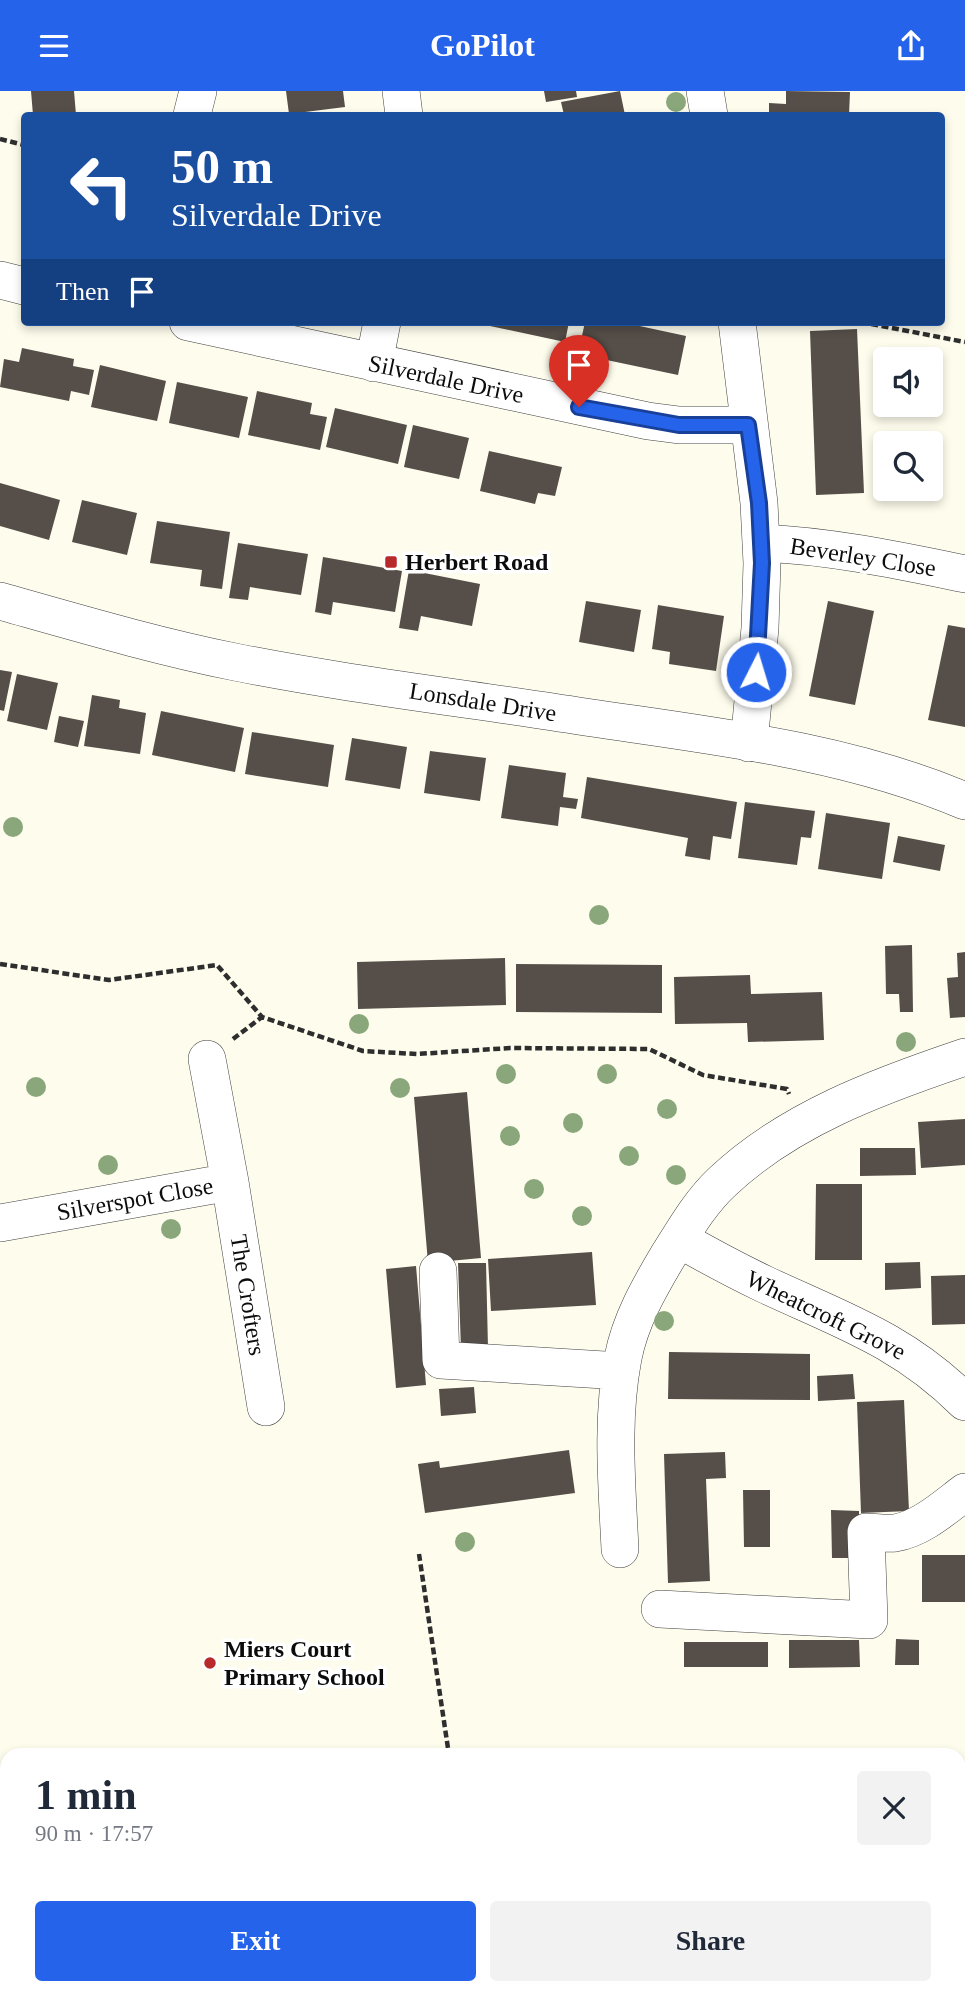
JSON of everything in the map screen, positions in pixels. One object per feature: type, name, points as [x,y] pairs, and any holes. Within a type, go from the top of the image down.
[{"type":"street","points":[[193,112],[198,91]]},
{"type":"street","points":[[401,91],[404,112]]},
{"type":"street","points":[[705,91],[708,112]]},
{"type":"street","points":[[0,280],[21,285]]},
{"type":"street","name":"Silverdale Drive","points":[[206,326],[648,421],[679,425],[748,425]]},
{"type":"street","points":[[373,363],[381,326]]},
{"type":"street","points":[[737,326],[759,503],[761,543],[760,628],[749,743]]},
{"type":"street","name":"Beverley Close","points":[[761,543],[855,552],[965,574]]},
{"type":"street","name":"Lonsdale Drive","points":[[0,601],[233,661],[329,679],[749,743],[834,759],[919,782],[965,801]]},
{"type":"street","points":[[620,1549],[616,1446],[621,1371],[630,1330],[640,1305],[680,1239],[719,1184],[763,1149],[805,1122],[862,1095],[965,1057]]},
{"type":"street","name":"Silverspot Close","points":[[0,1223],[230,1182],[207,1059]]},
{"type":"street","name":"The Crofters","points":[[230,1182],[266,1407]]},
{"type":"street","name":"Wheatcroft Grove","points":[[680,1239],[742,1273],[889,1342],[921,1363],[965,1402]]},
{"type":"street","points":[[438,1271],[441,1360],[621,1371]]},
{"type":"street","points":[[660,1609],[869,1620],[866,1532],[897,1533],[912,1527],[965,1492]]},
{"type":"path","points":[[0,139],[21,144]]},
{"type":"path","points":[[882,326],[965,342]]},
{"type":"path","points":[[0,964],[109,980],[217,965],[262,1017],[363,1051],[417,1054],[510,1048],[649,1049],[703,1075],[787,1090],[805,1122]]},
{"type":"path","points":[[419,1554],[448,1748]]},
{"type":"building","points":[[31,91],[74,91],[76,112],[33,112]]},
{"type":"building","points":[[286,91],[343,91],[345,107],[289,112]]},
{"type":"building","points":[[544,91],[576,91],[577,97],[546,102]]},
{"type":"building","points":[[620,91],[624,112],[563,112],[561,102]]},
{"type":"building","points":[[786,91],[850,92],[849,112],[769,112],[769,103],[786,104]]},
{"type":"building","points":[[490,326],[568,326],[565,342]]},
{"type":"building","points":[[584,326],[640,326],[686,336],[678,375],[578,354]]},
{"type":"building","points":[[857,329],[864,493],[816,495],[810,331]]},
{"type":"building","points":[[22,348],[74,359],[73,366],[94,370],[89,395],[71,391],[69,401],[0,387],[4,359],[19,362]]},
{"type":"building","points":[[100,365],[166,381],[157,421],[91,407]]},
{"type":"building","points":[[177,382],[248,397],[239,438],[169,423]]},
{"type":"building","points":[[257,391],[312,403],[310,414],[327,417],[320,450],[248,435]]},
{"type":"building","points":[[335,408],[407,425],[398,464],[326,447]]},
{"type":"building","points":[[413,425],[469,438],[459,479],[404,467]]},
{"type":"building","points":[[489,451],[562,467],[555,496],[538,493],[535,504],[480,491]]},
{"type":"building","points":[[0,483],[60,500],[49,540],[0,526]]},
{"type":"building","points":[[82,500],[137,513],[127,555],[72,542]]},
{"type":"building","points":[[157,521],[230,532],[222,589],[200,586],[202,570],[150,563]]},
{"type":"building","points":[[238,543],[308,554],[301,595],[250,587],[248,600],[229,598]]},
{"type":"building","points":[[323,557],[402,571],[395,612],[333,602],[331,615],[315,612]]},
{"type":"building","points":[[409,570],[480,584],[472,626],[421,616],[418,631],[399,628]]},
{"type":"building","points":[[586,601],[641,610],[634,652],[579,642]]},
{"type":"building","points":[[828,601],[874,611],[855,705],[809,696]]},
{"type":"building","points":[[658,605],[724,616],[716,671],[669,664],[670,652],[652,649]]},
{"type":"building","points":[[948,625],[965,628],[965,727],[928,720]]},
{"type":"building","points":[[0,670],[12,672],[4,711],[0,710]]},
{"type":"building","points":[[17,674],[58,683],[47,730],[7,721]]},
{"type":"building","points":[[92,695],[120,700],[119,708],[146,713],[140,754],[84,746]]},
{"type":"building","points":[[161,711],[244,728],[235,772],[152,755]]},
{"type":"building","points":[[59,716],[84,721],[78,747],[54,742]]},
{"type":"building","points":[[252,732],[334,745],[328,787],[245,774]]},
{"type":"building","points":[[352,738],[407,747],[400,789],[345,780]]},
{"type":"building","points":[[430,751],[486,758],[480,801],[424,793]]},
{"type":"building","points":[[509,765],[566,773],[563,797],[578,799],[576,809],[560,807],[558,826],[501,818]]},
{"type":"building","points":[[587,777],[737,802],[731,839],[713,836],[710,860],[685,856],[688,838],[581,818]]},
{"type":"building","points":[[745,802],[815,811],[811,838],[801,837],[797,865],[738,858]]},
{"type":"building","points":[[826,813],[890,823],[882,879],[818,869]]},
{"type":"building","points":[[898,836],[945,845],[940,871],[893,862]]},
{"type":"building","points":[[912,945],[913,1012],[900,1012],[899,994],[886,994],[885,946]]},
{"type":"building","points":[[965,952],[965,1017],[950,1018],[947,978],[958,977],[957,953]]},
{"type":"building","points":[[505,958],[506,1005],[358,1009],[357,962]]},
{"type":"building","points":[[516,964],[662,965],[662,1013],[516,1012]]},
{"type":"building","points":[[750,975],[751,994],[822,992],[824,1040],[748,1042],[747,1023],[675,1024],[674,977]]},
{"type":"building","points":[[467,1092],[481,1258],[428,1263],[414,1097]]},
{"type":"building","points":[[965,1119],[965,1165],[921,1168],[918,1122]]},
{"type":"building","points":[[860,1148],[915,1148],[916,1175],[860,1176]]},
{"type":"building","points":[[816,1184],[862,1184],[862,1260],[815,1260]]},
{"type":"building","points":[[592,1252],[596,1305],[491,1311],[488,1259]]},
{"type":"building","points":[[920,1262],[921,1288],[885,1290],[885,1263]]},
{"type":"building","points":[[458,1263],[486,1263],[488,1348],[461,1349]]},
{"type":"building","points":[[416,1266],[426,1385],[396,1388],[386,1269]]},
{"type":"building","points":[[965,1275],[965,1324],[932,1325],[931,1276]]},
{"type":"building","points":[[669,1352],[810,1354],[810,1400],[668,1399]]},
{"type":"building","points":[[853,1374],[855,1399],[818,1401],[817,1376]]},
{"type":"building","points":[[474,1387],[476,1413],[441,1416],[439,1389]]},
{"type":"building","points":[[904,1400],[909,1511],[861,1513],[857,1402]]},
{"type":"building","points":[[569,1450],[575,1493],[425,1513],[418,1464],[439,1461],[440,1468]]},
{"type":"building","points":[[725,1452],[726,1478],[706,1479],[710,1581],[668,1583],[664,1454]]},
{"type":"building","points":[[743,1490],[770,1490],[770,1547],[744,1547]]},
{"type":"building","points":[[831,1510],[859,1511],[859,1558],[832,1558]]},
{"type":"building","points":[[922,1555],[965,1555],[965,1602],[922,1602]]},
{"type":"building","points":[[896,1639],[919,1640],[919,1665],[895,1665]]},
{"type":"building","points":[[789,1640],[859,1640],[860,1667],[789,1668]]},
{"type":"building","points":[[684,1642],[768,1642],[768,1667],[684,1667]]},
{"type":"place","name":"Herbert Road","points":[[391,562]]},
{"type":"place","name":"Miers Court Primary School","points":[[210,1663]]},
{"type":"route","points":[[579,407],[679,425],[748,425],[759,503],[762,563],[756,672]]}]
